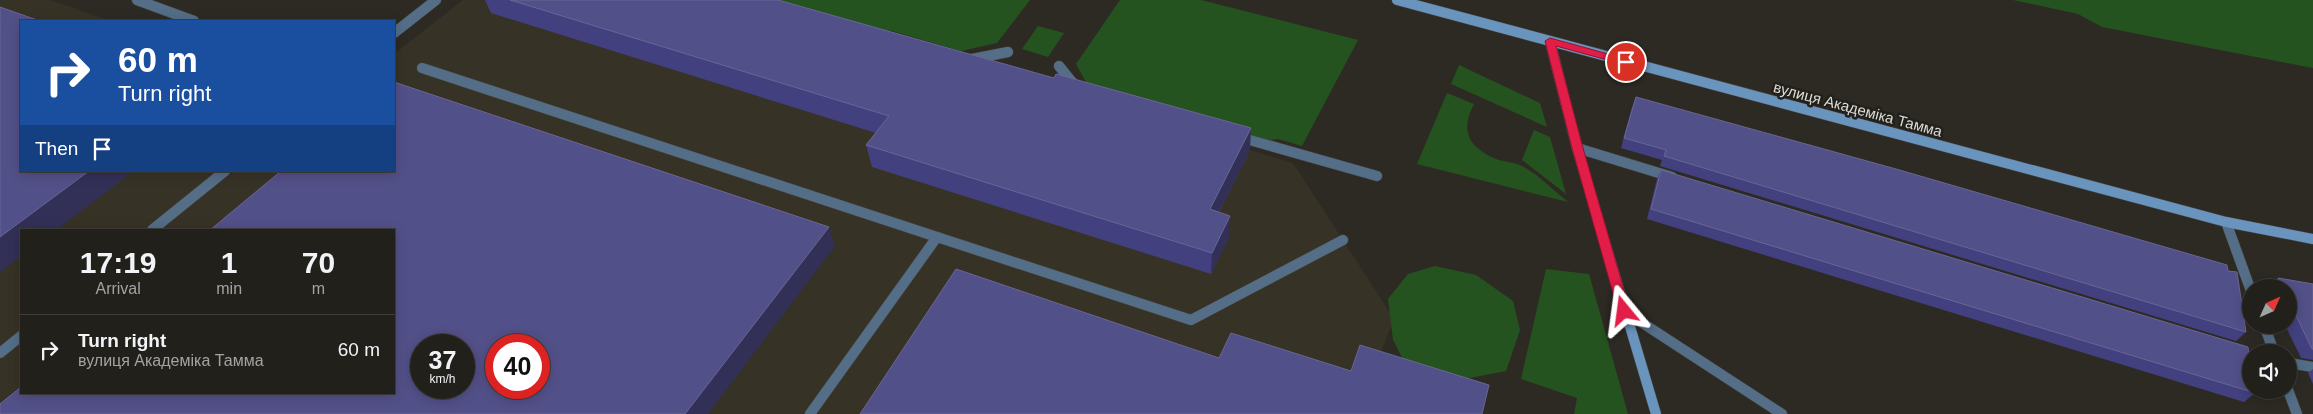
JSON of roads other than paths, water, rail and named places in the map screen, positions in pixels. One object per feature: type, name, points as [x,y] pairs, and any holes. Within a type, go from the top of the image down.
[{"type":"main road","name":"вулиця Академіка Тамма","points":[[1397,0],[2226,222],[2313,239]]},
{"type":"main road","points":[[1550,41],[1577,148],[1656,414]]},
{"type":"lane","points":[[137,0],[191,20]]},
{"type":"lane","points":[[395,32],[436,0]]},
{"type":"lane","points":[[960,61],[1008,52]]},
{"type":"lane","points":[[1060,66],[1080,92]]},
{"type":"lane","points":[[422,68],[1191,320],[1343,240]]},
{"type":"lane","points":[[1233,135],[1377,176]]},
{"type":"lane","points":[[1577,148],[1680,180]]},
{"type":"lane","points":[[153,229],[224,172]]},
{"type":"lane","points":[[2226,222],[2247,279]]},
{"type":"lane","points":[[810,414],[937,237]]},
{"type":"lane","points":[[1624,311],[1782,414]]},
{"type":"lane","points":[[0,353],[20,337]]},
{"type":"lane","points":[[2297,364],[2313,367]]},
{"type":"lane","points":[[2291,399],[2297,414]]}]
